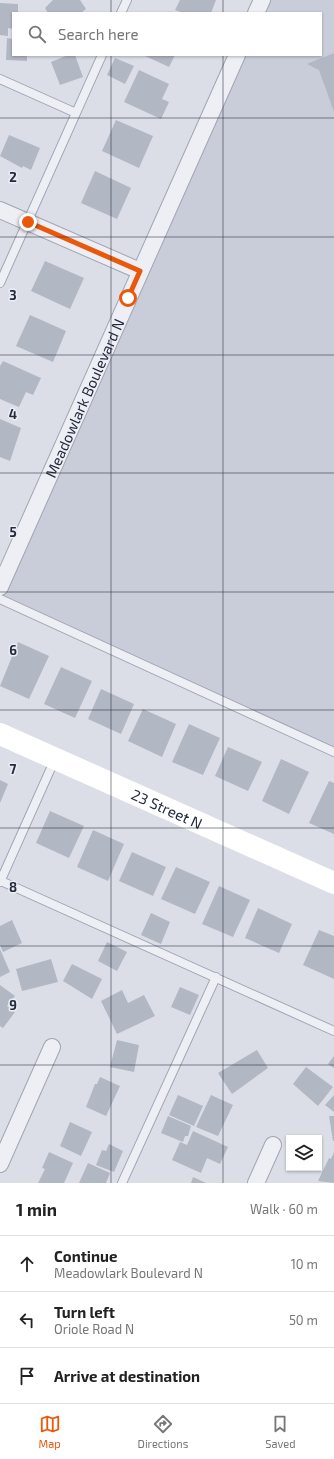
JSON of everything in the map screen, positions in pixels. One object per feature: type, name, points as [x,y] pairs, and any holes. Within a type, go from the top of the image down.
[{"type":"street","points":[[256,12],[262,0]]},
{"type":"street","name":"Meadowlark Boulevard N","points":[[0,587],[237,56]]},
{"type":"street","points":[[0,210],[140,271]]},
{"type":"street","name":"23 Street N","points":[[0,734],[334,883]]},
{"type":"street","points":[[0,1164],[52,1047]]},
{"type":"street","points":[[256,1183],[273,1145]]},
{"type":"lane","points":[[121,12],[126,0]]},
{"type":"lane","points":[[0,283],[102,56]]},
{"type":"lane","points":[[0,79],[76,113]]},
{"type":"lane","points":[[0,599],[334,752]]},
{"type":"lane","points":[[55,758],[0,882],[216,977],[334,1031]]},
{"type":"lane","points":[[122,1183],[216,977]]},
{"type":"shaded area","points":[[262,0],[334,0],[334,752],[0,599],[0,587],[237,56],[322,56],[322,12],[256,12]]},
{"type":"building","points":[[53,0],[80,0],[86,9],[82,12],[47,12],[45,8]]},
{"type":"building","points":[[180,0],[216,0],[211,12],[180,12],[175,10]]},
{"type":"building","points":[[0,3],[18,4],[18,12],[12,12],[12,29],[8,28],[8,36],[0,35]]},
{"type":"building","points":[[7,38],[12,39],[12,56],[27,56],[27,61],[6,60]]},
{"type":"building","points":[[334,53],[334,112],[319,70],[307,64]]},
{"type":"building","points":[[66,56],[75,56],[83,77],[60,85],[51,62]]},
{"type":"building","points":[[145,56],[174,56],[169,67]]},
{"type":"building","points":[[115,58],[134,66],[125,84],[107,75]]},
{"type":"building","points":[[139,70],[169,84],[162,99],[169,102],[161,119],[124,102]]},
{"type":"building","points":[[116,120],[153,136],[139,168],[102,151]]},
{"type":"building","points":[[9,135],[40,148],[31,170],[23,166],[22,168],[0,156]]},
{"type":"building","points":[[95,171],[131,188],[117,219],[81,203]]},
{"type":"building","points":[[45,261],[84,278],[70,309],[31,291]]},
{"type":"building","points":[[30,315],[66,331],[53,362],[16,346]]},
{"type":"building","points":[[3,361],[41,378],[33,395],[26,392],[19,407],[0,399],[0,366]]},
{"type":"building","points":[[0,419],[21,428],[10,461],[0,457]]},
{"type":"building","points":[[18,642],[49,656],[29,699],[0,686]]},
{"type":"building","points":[[61,667],[92,681],[75,718],[44,704]]},
{"type":"building","points":[[101,689],[134,704],[121,734],[88,719]]},
{"type":"building","points":[[143,709],[176,724],[162,757],[128,741]]},
{"type":"building","points":[[189,724],[220,738],[203,775],[172,762]]},
{"type":"building","points":[[228,747],[262,762],[248,791],[215,776]]},
{"type":"building","points":[[281,759],[309,772],[289,814],[262,801]]},
{"type":"building","points":[[0,780],[8,784],[0,803]]},
{"type":"building","points":[[329,781],[334,783],[334,834],[309,823]]},
{"type":"building","points":[[50,811],[84,826],[69,858],[36,843]]},
{"type":"building","points":[[93,830],[124,844],[108,881],[77,867]]},
{"type":"building","points":[[132,852],[166,867],[153,896],[119,881]]},
{"type":"building","points":[[176,867],[210,882],[195,914],[161,899]]},
{"type":"building","points":[[219,886],[250,900],[233,937],[202,924]]},
{"type":"building","points":[[258,908],[292,924],[279,953],[245,938]]},
{"type":"building","points":[[151,913],[170,922],[161,944],[141,935]]},
{"type":"building","points":[[12,920],[22,943],[3,952],[0,945],[0,926]]},
{"type":"building","points":[[319,930],[334,936],[334,979],[303,965]]},
{"type":"building","points":[[107,942],[127,952],[117,971],[98,961]]},
{"type":"building","points":[[0,949],[10,972],[0,977]]},
{"type":"building","points":[[51,959],[58,982],[22,991],[16,969]]},
{"type":"building","points":[[72,964],[102,979],[92,999],[63,981]]},
{"type":"building","points":[[0,985],[15,996],[7,1006],[15,1012],[3,1028],[0,1026]]},
{"type":"building","points":[[180,987],[199,995],[190,1015],[171,1007]]},
{"type":"building","points":[[122,990],[128,1003],[144,995],[155,1016],[117,1034],[101,1001]]},
{"type":"building","points":[[117,1040],[139,1045],[134,1072],[110,1067]]},
{"type":"building","points":[[257,1050],[268,1068],[232,1094],[218,1073]]},
{"type":"building","points":[[334,1056],[334,1068],[328,1064]]},
{"type":"building","points":[[306,1067],[333,1087],[318,1106],[293,1084]]},
{"type":"building","points":[[100,1077],[120,1086],[106,1116],[86,1107],[95,1084],[97,1084]]},
{"type":"building","points":[[178,1095],[203,1106],[194,1126],[169,1115]]},
{"type":"building","points":[[211,1095],[233,1105],[218,1136],[196,1127]]},
{"type":"building","points":[[334,1095],[334,1112],[325,1105]]},
{"type":"building","points":[[168,1116],[191,1126],[188,1136],[185,1136],[183,1142],[161,1133]]},
{"type":"building","points":[[329,1116],[334,1116],[334,1141],[333,1141]]},
{"type":"building","points":[[70,1122],[92,1132],[81,1156],[60,1146]]},
{"type":"building","points":[[193,1131],[228,1147],[220,1164],[207,1158],[201,1173],[172,1160],[180,1142],[187,1145]]},
{"type":"building","points":[[109,1144],[123,1151],[114,1172],[96,1165],[102,1150],[106,1151]]},
{"type":"building","points":[[49,1152],[73,1163],[64,1183],[38,1183],[45,1169],[42,1168]]},
{"type":"building","points":[[334,1152],[334,1183],[318,1181],[329,1158],[331,1159]]},
{"type":"building","points":[[88,1163],[110,1173],[106,1183],[79,1183]]},
{"type":"building","points":[[193,1177],[206,1183],[191,1183]]},
{"type":"route","points":[[28,222],[140,271],[128,298]]}]
